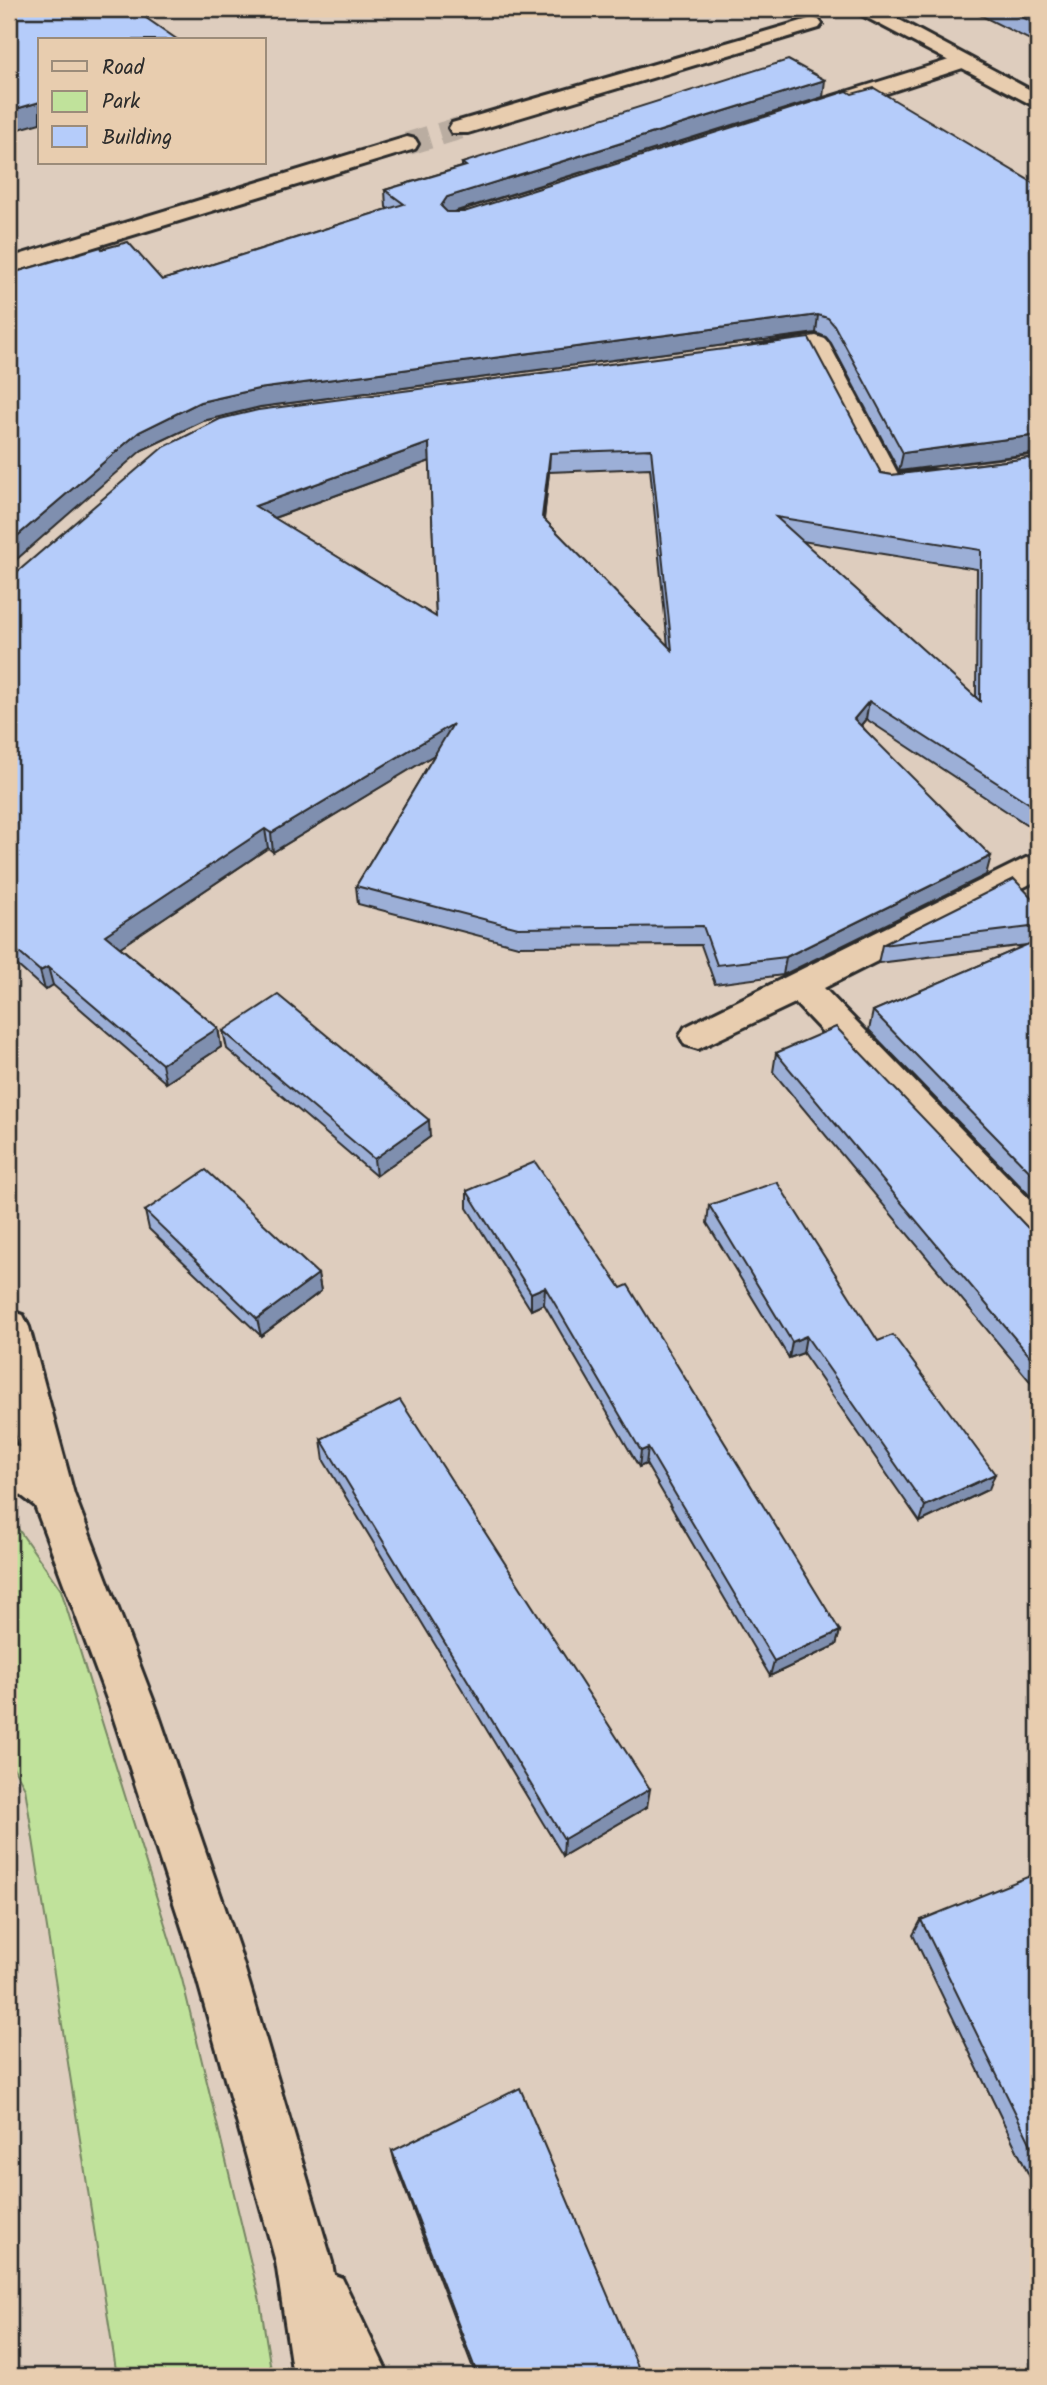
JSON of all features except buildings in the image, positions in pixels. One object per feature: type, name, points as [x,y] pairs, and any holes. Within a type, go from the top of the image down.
[{"type":"street","points":[[865,9],[1038,102]]},
{"type":"street","points":[[460,128],[812,24]]},
{"type":"street","points":[[803,113],[962,62]]},
{"type":"street","points":[[9,266],[407,144]]},
{"type":"street","points":[[735,355],[816,344],[889,483],[957,474]]},
{"type":"street","points":[[698,1036],[1038,866]]},
{"type":"street","points":[[799,985],[1038,1233]]},
{"type":"street","points":[[9,1327],[52,1494],[134,1710],[213,1946],[304,2262],[322,2376]]},
{"type":"street","points":[[9,1462],[52,1494]]},
{"type":"street","points":[[304,2262],[361,2376]]},
{"type":"green space","points":[[9,1516],[61,1590],[182,1979],[260,2301],[272,2376],[117,2376],[25,1788],[9,1760]]},
{"type":"tunnel","points":[[407,144],[460,128]]}]
